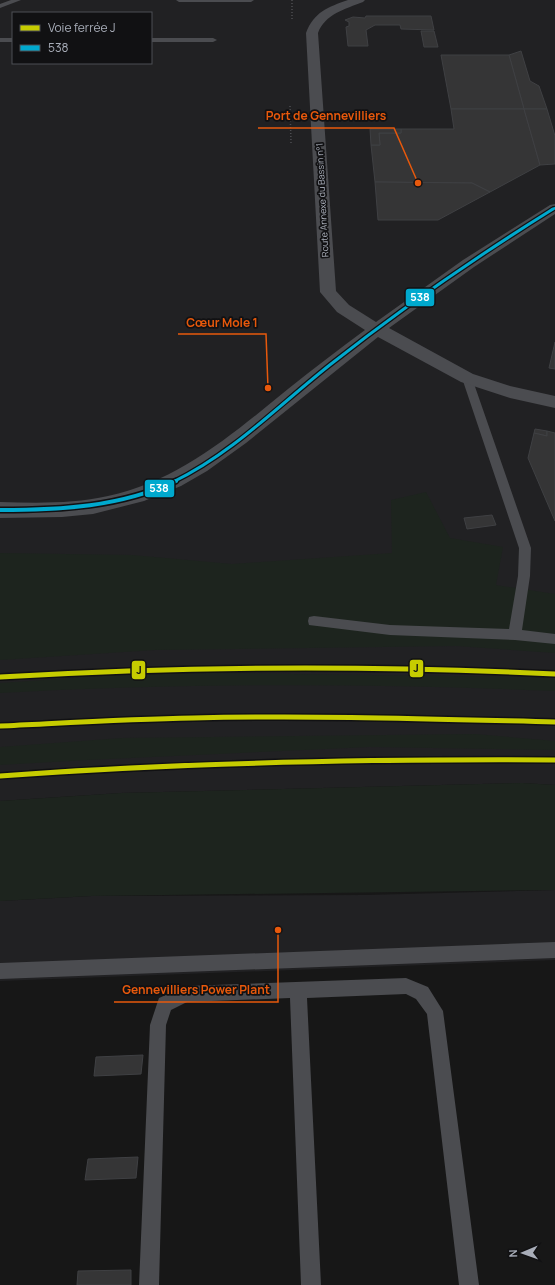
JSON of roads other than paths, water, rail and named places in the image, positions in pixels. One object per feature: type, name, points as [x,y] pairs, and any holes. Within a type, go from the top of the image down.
[{"type":"street","name":"Route Annexe du Bassin n°1","points":[[358,0],[332,10],[316,22],[312,33],[328,292],[336,303],[355,319],[400,340],[466,378],[524,396],[555,402]]},
{"type":"street","points":[[0,510],[54,510],[90,507],[123,500],[180,478],[230,444],[377,330],[450,277],[555,208]]},
{"type":"lane","points":[[0,6],[18,0]]},
{"type":"lane","points":[[180,0],[251,0]]},
{"type":"lane","points":[[0,40],[12,40]]},
{"type":"lane","points":[[152,40],[213,40]]},
{"type":"lane","points":[[466,378],[525,548],[524,576],[515,634]]},
{"type":"lane","points":[[314,621],[390,630],[515,634],[555,638]]},
{"type":"lane","points":[[0,971],[555,950]]},
{"type":"lane","points":[[149,1285],[158,1025],[164,1004],[186,994],[406,986],[422,993],[435,1011],[469,1285]]},
{"type":"lane","points":[[298,990],[311,1285]]},
{"type":"rail line","name":"J","points":[[0,677],[139,670],[278,667],[347,667],[555,674]]},
{"type":"rail line","name":"J","points":[[0,726],[142,719],[245,717],[400,718],[555,722]]},
{"type":"rail line","name":"J","points":[[0,776],[138,766],[277,761],[416,759],[555,760]]},
{"type":"place","name":"Port de Gennevilliers","points":[[418,183]]},
{"type":"place","name":"Cœur Mole 1","points":[[268,388]]},
{"type":"place","name":"Gennevilliers Power Plant","points":[[278,930]]}]
